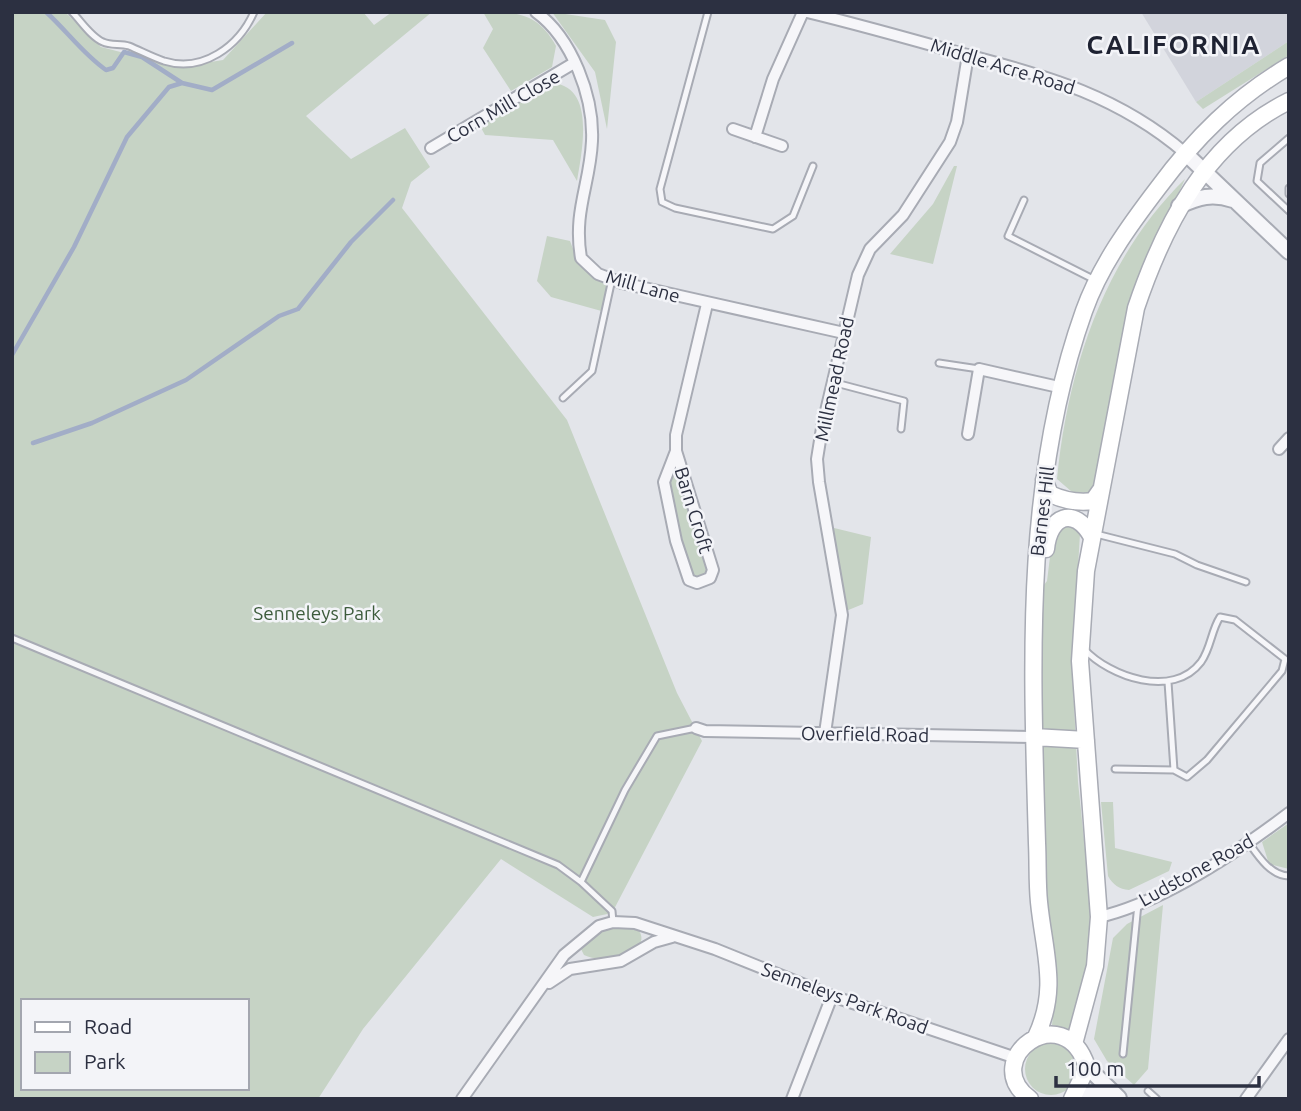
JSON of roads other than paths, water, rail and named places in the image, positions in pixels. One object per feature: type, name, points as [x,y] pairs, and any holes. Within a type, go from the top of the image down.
[{"type":"main road","name":"Barnes Hill","points":[[1036,1037],[1050,998],[1039,900],[1034,737],[1034,582],[1044,480],[1063,388],[1085,309],[1132,223],[1185,153],[1218,116],[1262,82],[1289,66]]},
{"type":"main road","points":[[1074,1044],[1095,966],[1099,917],[1082,646],[1086,571],[1136,308],[1149,270],[1179,207],[1205,170],[1236,137],[1289,101]]},
{"type":"main road","points":[[1044,480],[1050,494],[1061,500],[1081,503],[1093,501],[1100,491]]},
{"type":"main road","points":[[1034,582],[1044,573],[1047,533],[1056,521],[1065,517],[1076,520],[1092,535]]},
{"type":"main road","points":[[1034,737],[1086,740]]},
{"type":"main road","points":[[1026,1097],[1015,1082],[1016,1058],[1028,1041],[1049,1034],[1074,1044],[1087,1067],[1073,1098]]},
{"type":"street","name":"Mill Lane","points":[[536,12],[554,27],[575,63],[589,110],[592,142],[578,216],[582,258],[598,274],[612,279],[707,304],[844,333]]},
{"type":"street","name":"Middle Acre Road","points":[[805,12],[1071,84],[1134,116],[1185,153]]},
{"type":"street","points":[[755,137],[773,79],[805,12]]},
{"type":"street","name":"Millmead Road","points":[[825,733],[842,615],[824,522],[817,459],[832,382],[858,275],[870,249],[902,215],[950,142],[957,122],[968,55]]},
{"type":"street","name":"Corn Mill Close","points":[[430,148],[575,63]]},
{"type":"street","points":[[733,129],[782,146]]},
{"type":"street","points":[[1185,153],[1288,251]]},
{"type":"street","points":[[1179,207],[1199,196],[1219,195],[1238,202]]},
{"type":"street","name":"Barn Croft","points":[[676,451],[664,482],[680,554],[689,580],[697,583],[710,578],[713,570],[676,451],[676,435],[707,304]]},
{"type":"street","points":[[968,434],[979,369],[1063,388]]},
{"type":"street","points":[[1279,449],[1289,438]]},
{"type":"street","name":"Overfield Road","points":[[696,728],[705,731],[1034,737]]},
{"type":"street","name":"Ludstone Road","points":[[1099,917],[1138,903],[1249,843],[1289,813]]},
{"type":"street","points":[[461,1099],[564,956],[599,926],[613,922]]},
{"type":"street","name":"Senneleys Park Road","points":[[613,922],[635,923],[832,996],[1016,1058]]},
{"type":"street","points":[[544,987],[570,969],[621,961],[654,942],[675,937]]},
{"type":"street","points":[[792,1099],[832,996]]},
{"type":"street","points":[[1246,1099],[1289,1039]]},
{"type":"street","points":[[1087,1067],[1119,1099]]},
{"type":"street","points":[[1073,1098],[1097,1093],[1119,1099]]},
{"type":"lane","points":[[72,12],[100,41],[125,45],[165,61],[184,64],[211,57],[229,48],[247,29],[254,12]]},
{"type":"lane","points":[[708,12],[660,189],[662,202],[675,208],[773,229],[793,216],[813,166]]},
{"type":"lane","points":[[1289,138],[1260,163],[1257,180],[1289,211]]},
{"type":"lane","points":[[1289,188],[1289,194]]},
{"type":"lane","points":[[1024,200],[1008,236],[1098,282]]},
{"type":"lane","points":[[563,398],[592,371],[612,279]]},
{"type":"lane","points":[[939,363],[979,369]]},
{"type":"lane","points":[[832,382],[904,401],[901,429]]},
{"type":"lane","points":[[1092,535],[1175,554],[1196,565],[1247,582]]},
{"type":"lane","points":[[1082,646],[1096,662],[1114,671],[1140,679],[1168,681],[1190,674],[1209,649],[1213,627],[1220,617],[1235,620],[1285,659],[1282,671],[1207,760],[1186,777],[1174,770],[1115,769]]},
{"type":"lane","points":[[12,638],[558,865],[612,911],[613,922]]},
{"type":"lane","points":[[1168,681],[1174,770]]},
{"type":"lane","points":[[581,882],[625,790],[657,736],[696,728]]},
{"type":"lane","points":[[1249,843],[1268,867],[1283,876],[1289,876]]},
{"type":"lane","points":[[1123,1054],[1138,903]]},
{"type":"lane","points":[[1148,1091],[1157,1099]]},
{"type":"waterway","points":[[46,12],[106,70],[113,68],[124,52],[142,57],[182,83]]},
{"type":"waterway","points":[[12,355],[74,247],[127,137],[169,87],[182,83],[212,90],[292,43]]},
{"type":"waterway","points":[[33,443],[92,423],[186,380],[279,316],[298,309],[351,242],[393,200]]},
{"type":"district","name":"CALIFORNIA","points":[[1174,44]]},
{"type":"park label","name":"Senneleys Park","points":[[317,613]]}]
